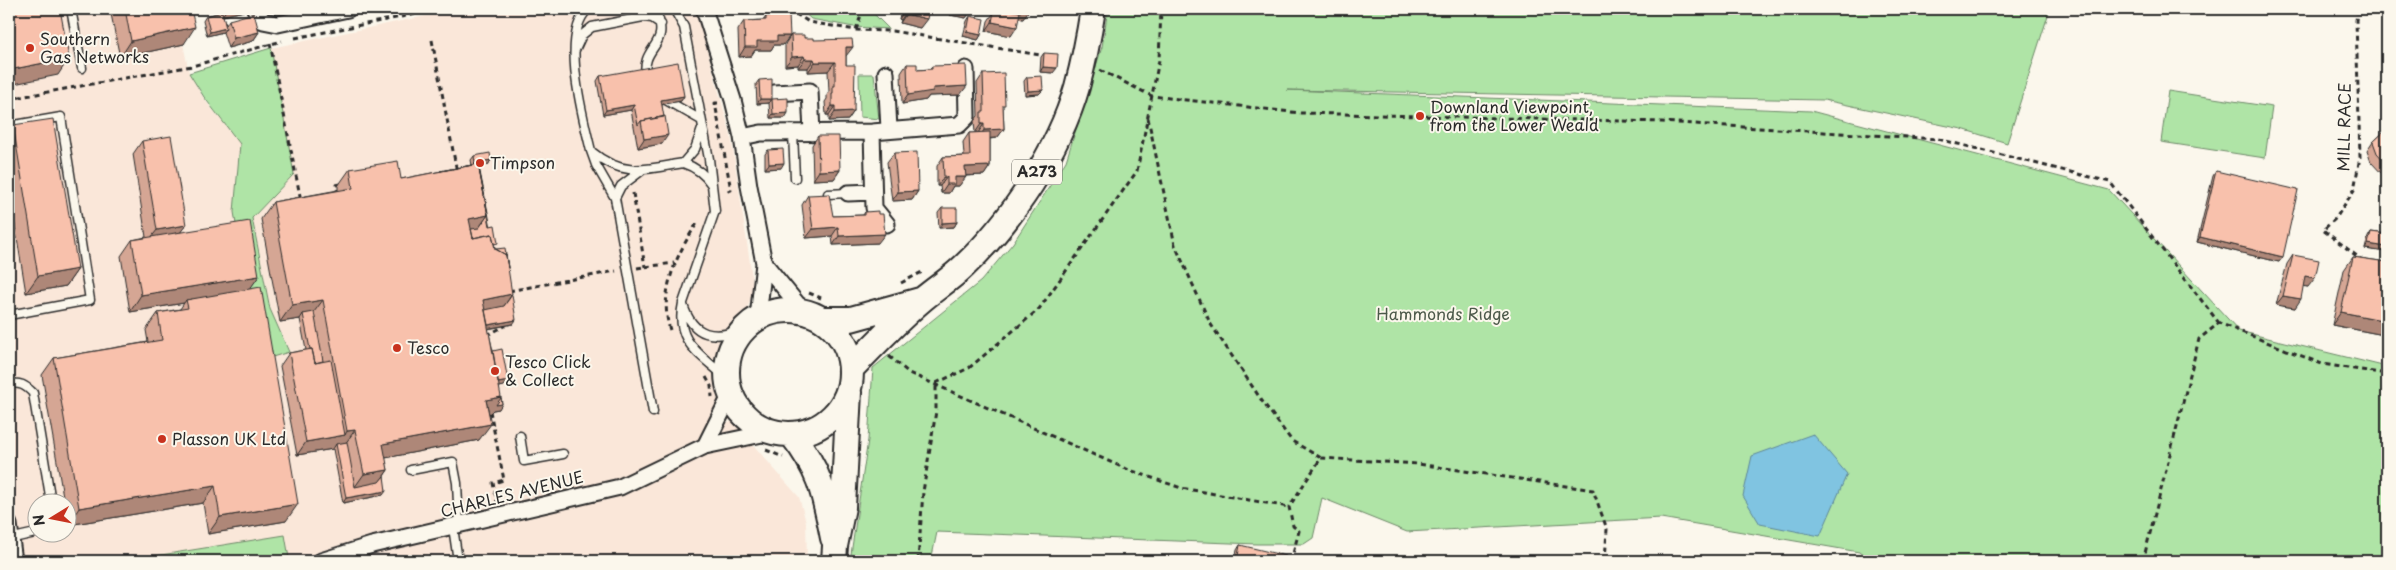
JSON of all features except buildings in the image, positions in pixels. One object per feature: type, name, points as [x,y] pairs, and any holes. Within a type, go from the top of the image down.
[{"type":"main road","name":"A273","points":[[851,378],[922,300],[964,266],[998,230],[1024,193],[1052,147],[1065,118],[1083,61],[1093,9]]},
{"type":"main road","name":"A273","points":[[817,310],[851,319],[922,300]]},
{"type":"main road","points":[[817,310],[837,332],[847,348],[851,378],[843,508],[835,554],[822,485],[808,456],[754,424],[719,387],[733,345],[751,324],[773,312],[817,310]]},
{"type":"main road","points":[[775,438],[812,431],[828,421],[841,407],[851,378]]},
{"type":"street","points":[[255,9],[263,20],[278,24],[348,9]]},
{"type":"street","points":[[704,9],[742,137],[749,186],[764,263],[751,324]]},
{"type":"street","points":[[742,137],[761,133],[872,132],[935,129],[959,125],[967,118],[966,70]]},
{"type":"street","points":[[886,73],[889,130]]},
{"type":"street","points":[[774,93],[810,91],[812,132]]},
{"type":"street","points":[[872,132],[874,208],[888,224]]},
{"type":"street","points":[[848,194],[874,192]]},
{"type":"street","points":[[764,263],[785,289],[817,310]]},
{"type":"street","points":[[705,446],[719,387]]},
{"type":"street","name":"CHARLES AVENUE","points":[[321,561],[372,545],[620,487],[705,446],[775,438]]},
{"type":"street","points":[[10,534],[14,561]]},
{"type":"lane","points":[[71,9],[82,68]]},
{"type":"lane","points":[[588,9],[578,24],[574,39],[573,56],[591,151],[596,165],[615,198],[653,412]]},
{"type":"lane","points":[[648,90],[645,72],[646,58],[659,40],[661,24],[655,9]]},
{"type":"lane","points":[[674,9],[684,27],[714,189],[715,211],[680,315],[682,331],[687,342],[719,387]]},
{"type":"lane","points":[[573,56],[582,35],[592,27],[643,17],[652,18],[661,24]]},
{"type":"lane","points":[[658,97],[702,124]]},
{"type":"lane","points":[[9,126],[61,117],[90,300],[9,315]]},
{"type":"lane","points":[[683,163],[695,149],[702,124]]},
{"type":"lane","points":[[793,133],[791,168],[794,178]]},
{"type":"lane","points":[[591,151],[608,162],[641,171],[683,163],[699,171],[714,189]]},
{"type":"lane","points":[[615,198],[621,186],[641,171]]},
{"type":"lane","points":[[828,194],[848,194]]},
{"type":"lane","points":[[683,303],[690,320],[699,330],[716,336],[751,324]]},
{"type":"lane","points":[[9,384],[18,382],[26,385],[33,393],[49,492]]},
{"type":"lane","points":[[520,436],[524,461],[563,454]]},
{"type":"lane","points":[[411,470],[452,462],[456,483],[458,561]]},
{"type":"lane","points":[[10,534],[28,533]]},
{"type":"path","points":[[9,99],[192,66],[270,43],[442,9]]},
{"type":"path","points":[[788,9],[809,22],[856,30],[892,31],[1050,57]]},
{"type":"path","points":[[856,30],[863,9]]},
{"type":"path","points":[[936,384],[969,368],[1039,308],[1137,171],[1159,60],[1161,9]]},
{"type":"path","name":"MILL RACE","points":[[2358,9],[2356,20],[2360,156],[2354,190],[2336,218],[2323,230],[2366,263]]},
{"type":"path","points":[[432,40],[458,175],[464,172]]},
{"type":"path","points":[[270,43],[302,207]]},
{"type":"path","points":[[1083,61],[1152,96],[1300,113],[1662,122],[1938,139],[2110,182],[2219,323],[2322,364],[2387,374]]},
{"type":"path","points":[[1148,116],[1175,245],[1210,323],[1262,401],[1292,441],[1321,458],[1418,464],[1593,490],[1607,529],[1605,561]]},
{"type":"path","points":[[339,200],[336,185],[345,184]]},
{"type":"path","points":[[634,194],[645,266]]},
{"type":"path","points":[[503,292],[627,269],[674,263]]},
{"type":"path","points":[[896,285],[929,268]]},
{"type":"path","points":[[785,289],[800,287],[817,310]]},
{"type":"path","points":[[484,338],[490,332],[505,326],[508,318]]},
{"type":"path","points":[[2143,561],[2199,339],[2219,323]]},
{"type":"path","points":[[889,356],[909,374],[936,384],[1124,468],[1181,488],[1289,507]]},
{"type":"path","points":[[918,561],[923,492],[936,411],[936,384]]},
{"type":"path","points":[[488,404],[504,480],[493,483],[501,516]]},
{"type":"path","points":[[775,438],[775,452],[789,461]]},
{"type":"path","points":[[1291,561],[1300,531],[1293,526],[1289,507],[1321,458]]},
{"type":"shaded area","points":[[9,9],[176,9],[189,73],[205,100],[240,143],[234,212],[247,293],[289,351],[270,309],[252,218],[294,174],[271,48],[459,9],[696,9],[731,136],[754,290],[727,363],[741,411],[724,424],[732,421],[799,497],[806,522],[807,561],[9,561]]},
{"type":"green space","points":[[804,9],[869,9],[889,29],[854,27],[811,19],[802,11]]},
{"type":"green space","name":"Hammonds Ridge","points":[[1108,9],[2050,9],[2007,143],[1962,129],[1824,100],[1287,90],[1811,111],[2109,190],[2239,331],[2387,367],[2387,561],[1870,561],[1859,552],[1661,518],[1407,532],[1322,498],[1313,538],[1304,544],[1257,544],[937,532],[931,561],[850,561],[868,440],[873,368],[981,281],[1013,243],[1066,161],[1102,47]]},
{"type":"green space","points":[[271,48],[294,174],[252,218],[270,309],[289,352],[259,361],[234,212],[240,144],[204,97],[189,73]]},
{"type":"green space","points":[[859,74],[874,74],[879,119],[860,117]]},
{"type":"green space","points":[[2168,91],[2272,107],[2265,158],[2161,142]]},
{"type":"green space","points":[[285,535],[289,558],[280,561],[124,561]]},
{"type":"water","points":[[1813,434],[1847,474],[1820,536],[1760,524],[1743,496],[1752,456]]},
{"type":"place","name":"Southern Gas Networks","points":[[30,48]]},
{"type":"place","name":"Downland Viewpoint, from the Lower Weald","points":[[1420,116]]},
{"type":"place","name":"Timpson","points":[[480,163]]},
{"type":"place","name":"Tesco","points":[[397,348]]},
{"type":"place","name":"Tesco Click & Collect","points":[[495,371]]},
{"type":"place","name":"Plasson UK Ltd","points":[[162,439]]}]
